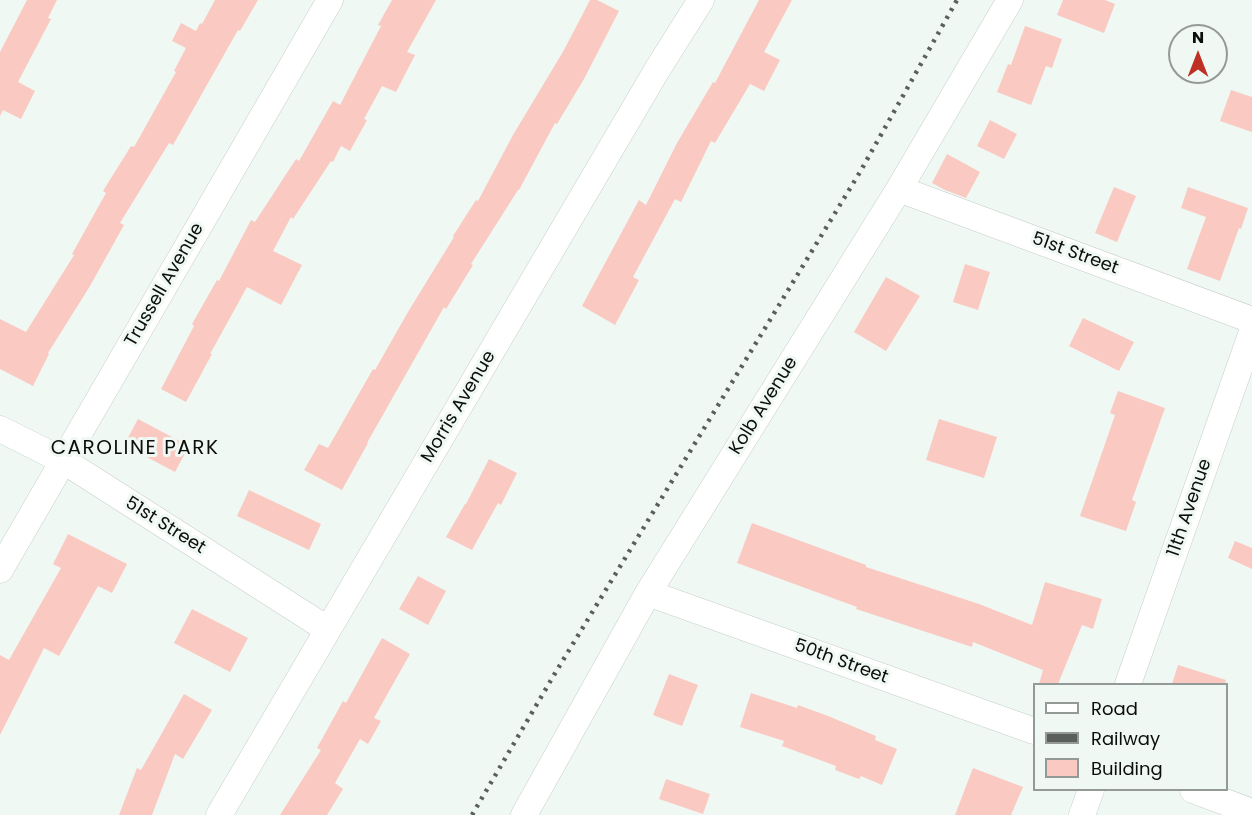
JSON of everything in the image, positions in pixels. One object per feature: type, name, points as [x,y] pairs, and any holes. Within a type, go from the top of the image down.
[{"type":"street","name":"Trussell Avenue","points":[[0,570],[330,0]]},
{"type":"street","name":"Morris Avenue","points":[[219,815],[651,80],[701,0]]},
{"type":"street","name":"Kolb Avenue","points":[[524,815],[648,593],[898,189],[1010,0]]},
{"type":"street","name":"51st Street","points":[[898,189],[1252,320]]},
{"type":"street","name":"11th Avenue","points":[[1128,683],[1252,332]]},
{"type":"street","name":"51st Street","points":[[0,429],[64,461],[327,629]]},
{"type":"street","name":"50th Street","points":[[648,593],[1033,730]]},
{"type":"street","points":[[1082,815],[1090,791]]},
{"type":"street","points":[[1198,791],[1252,812]]},
{"type":"building","points":[[27,0],[57,0],[48,18],[51,19],[18,82],[35,91],[21,119],[3,110],[0,116],[0,52]]},
{"type":"building","points":[[215,0],[258,0],[240,31],[238,30],[173,145],[169,143],[120,223],[124,225],[90,286],[48,353],[33,386],[0,369],[0,319],[26,332],[74,255],[72,254],[106,193],[103,191],[131,146],[134,147],[176,72],[174,71],[186,48],[172,41],[181,23],[196,31]]},
{"type":"building","points":[[392,0],[436,0],[407,52],[415,55],[396,92],[382,86],[350,151],[341,146],[333,162],[331,161],[293,219],[291,217],[273,251],[302,265],[281,305],[247,287],[186,402],[161,389],[194,326],[192,324],[217,280],[219,281],[251,220],[255,222],[296,159],[299,161],[333,101],[340,105]]},
{"type":"building","points":[[590,0],[597,0],[619,11],[584,79],[557,124],[555,123],[519,190],[471,264],[473,265],[446,309],[444,307],[342,490],[304,470],[319,444],[328,448],[453,236],[476,200],[478,201]]},
{"type":"building","points":[[759,0],[792,0],[764,52],[780,60],[764,91],[750,84],[715,143],[711,141],[681,202],[675,199],[633,277],[639,280],[615,325],[582,306],[639,200],[646,205],[677,143],[713,82],[715,83]]},
{"type":"building","points":[[1063,0],[1105,0],[1115,4],[1104,33],[1057,15]]},
{"type":"building","points":[[1025,26],[1062,39],[1052,68],[1046,66],[1031,105],[997,92],[1008,64],[1011,65]]},
{"type":"building","points":[[1231,90],[1252,97],[1252,132],[1220,121]]},
{"type":"building","points":[[990,120],[1017,134],[1004,159],[977,146]]},
{"type":"building","points":[[947,154],[980,172],[966,198],[932,183]]},
{"type":"building","points":[[1114,187],[1136,196],[1117,242],[1095,233]]},
{"type":"building","points":[[1188,187],[1248,208],[1220,281],[1187,269],[1206,217],[1181,208]]},
{"type":"building","points":[[965,264],[990,272],[978,310],[953,302]]},
{"type":"building","points":[[886,277],[920,296],[886,351],[854,332]]},
{"type":"building","points":[[1083,318],[1134,342],[1119,371],[1069,346]]},
{"type":"building","points":[[1118,391],[1165,408],[1132,500],[1136,502],[1126,531],[1080,516],[1115,415],[1110,413]]},
{"type":"building","points":[[138,419],[189,446],[175,472],[124,445]]},
{"type":"building","points":[[939,419],[997,437],[984,478],[926,460]]},
{"type":"building","points":[[489,459],[517,473],[501,505],[498,503],[472,550],[446,537]]},
{"type":"building","points":[[249,490],[321,524],[309,550],[237,516]]},
{"type":"building","points":[[752,523],[866,565],[866,567],[979,604],[1032,625],[1045,582],[1102,599],[1093,629],[1082,625],[1058,683],[1039,683],[1043,670],[973,642],[972,647],[856,609],[857,607],[737,563]]},
{"type":"building","points":[[68,534],[127,564],[112,593],[98,586],[59,656],[44,648],[0,735],[0,655],[9,660],[61,568],[53,564]]},
{"type":"building","points":[[1235,541],[1252,548],[1252,569],[1228,558]]},
{"type":"building","points":[[418,576],[446,591],[428,625],[399,609]]},
{"type":"building","points":[[192,609],[248,638],[230,672],[174,643]]},
{"type":"building","points":[[382,638],[410,654],[374,718],[381,721],[368,744],[360,739],[335,783],[343,789],[327,815],[280,815],[321,750],[317,748],[343,701],[346,703]]},
{"type":"building","points":[[1178,665],[1226,680],[1225,683],[1172,683]]},
{"type":"building","points":[[669,674],[698,685],[682,726],[653,715]]},
{"type":"building","points":[[751,693],[797,708],[798,705],[828,716],[876,736],[875,740],[897,749],[882,785],[861,776],[859,779],[835,770],[836,766],[782,746],[784,741],[740,727]]},
{"type":"building","points":[[184,694],[212,710],[183,759],[175,754],[152,815],[119,815],[137,768],[141,770]]},
{"type":"building","points":[[973,768],[1023,787],[1011,815],[955,815]]},
{"type":"building","points":[[666,779],[710,794],[703,814],[659,799]]},
{"type":"railway","points":[[472,815],[554,675],[860,172],[957,0]]},
{"type":"district","name":"CAROLINE PARK","points":[[135,449]]}]
